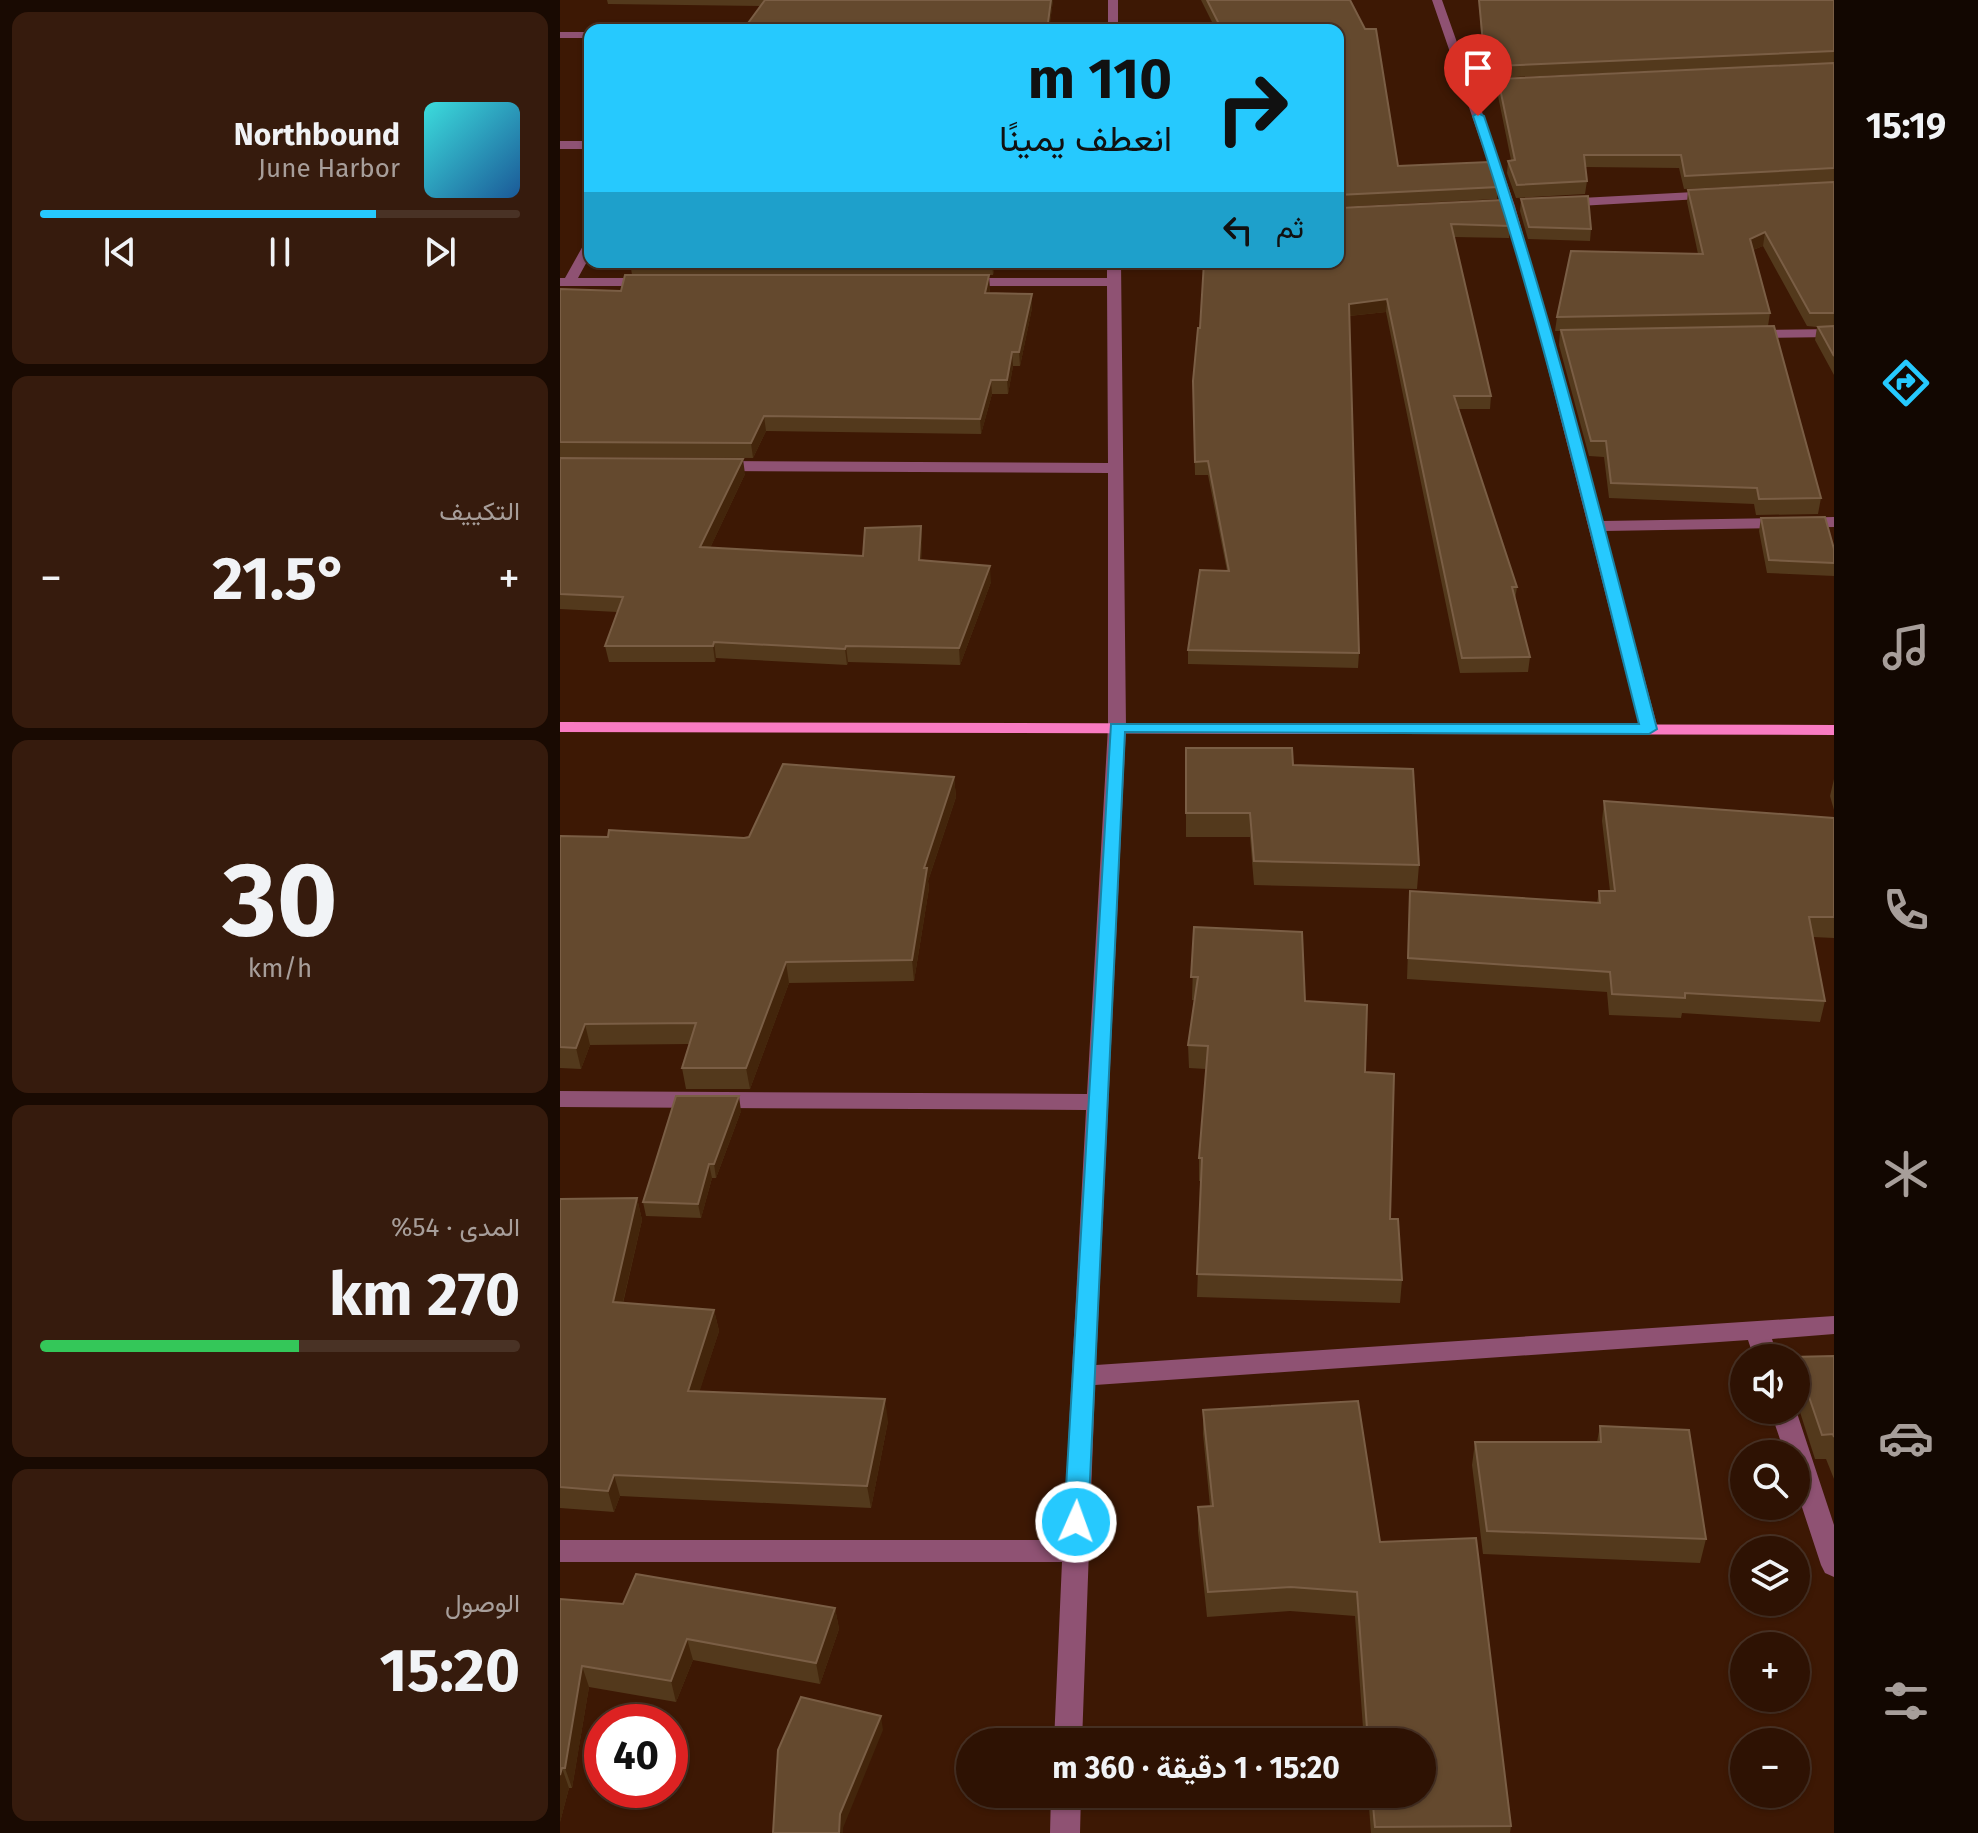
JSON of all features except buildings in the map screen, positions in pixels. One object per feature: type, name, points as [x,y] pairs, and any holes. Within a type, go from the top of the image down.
[{"type":"main road","points":[[560,727],[1834,730]]},
{"type":"street","points":[[1113,0],[1113,24]]},
{"type":"street","points":[[1437,0],[1509,206],[1547,338],[1649,729]]},
{"type":"street","points":[[560,35],[584,35]]},
{"type":"street","points":[[1468,86],[1532,83]]},
{"type":"street","points":[[560,145],[584,145]]},
{"type":"street","points":[[1540,205],[1726,194]]},
{"type":"street","points":[[564,282],[584,253]]},
{"type":"street","points":[[1069,1728],[1083,1376],[1117,727],[1114,268]]},
{"type":"street","points":[[564,282],[662,282]]},
{"type":"street","points":[[943,282],[1114,282]]},
{"type":"street","points":[[1738,335],[1834,333]]},
{"type":"street","points":[[1547,338],[1563,338]]},
{"type":"street","points":[[703,466],[1115,468]]},
{"type":"street","points":[[1595,526],[1834,522]]},
{"type":"street","points":[[560,1099],[1098,1102]]},
{"type":"street","points":[[1083,1376],[1834,1325]]},
{"type":"street","points":[[1757,1331],[1761,1344]]},
{"type":"street","points":[[1788,1424],[1834,1565]]},
{"type":"street","points":[[560,1551],[1075,1551]]},
{"type":"street","points":[[1065,1833],[1066,1808]]},
{"type":"route","points":[[1076,1522],[1117,727],[1649,729],[1547,338],[1509,206],[1478,116]]}]
